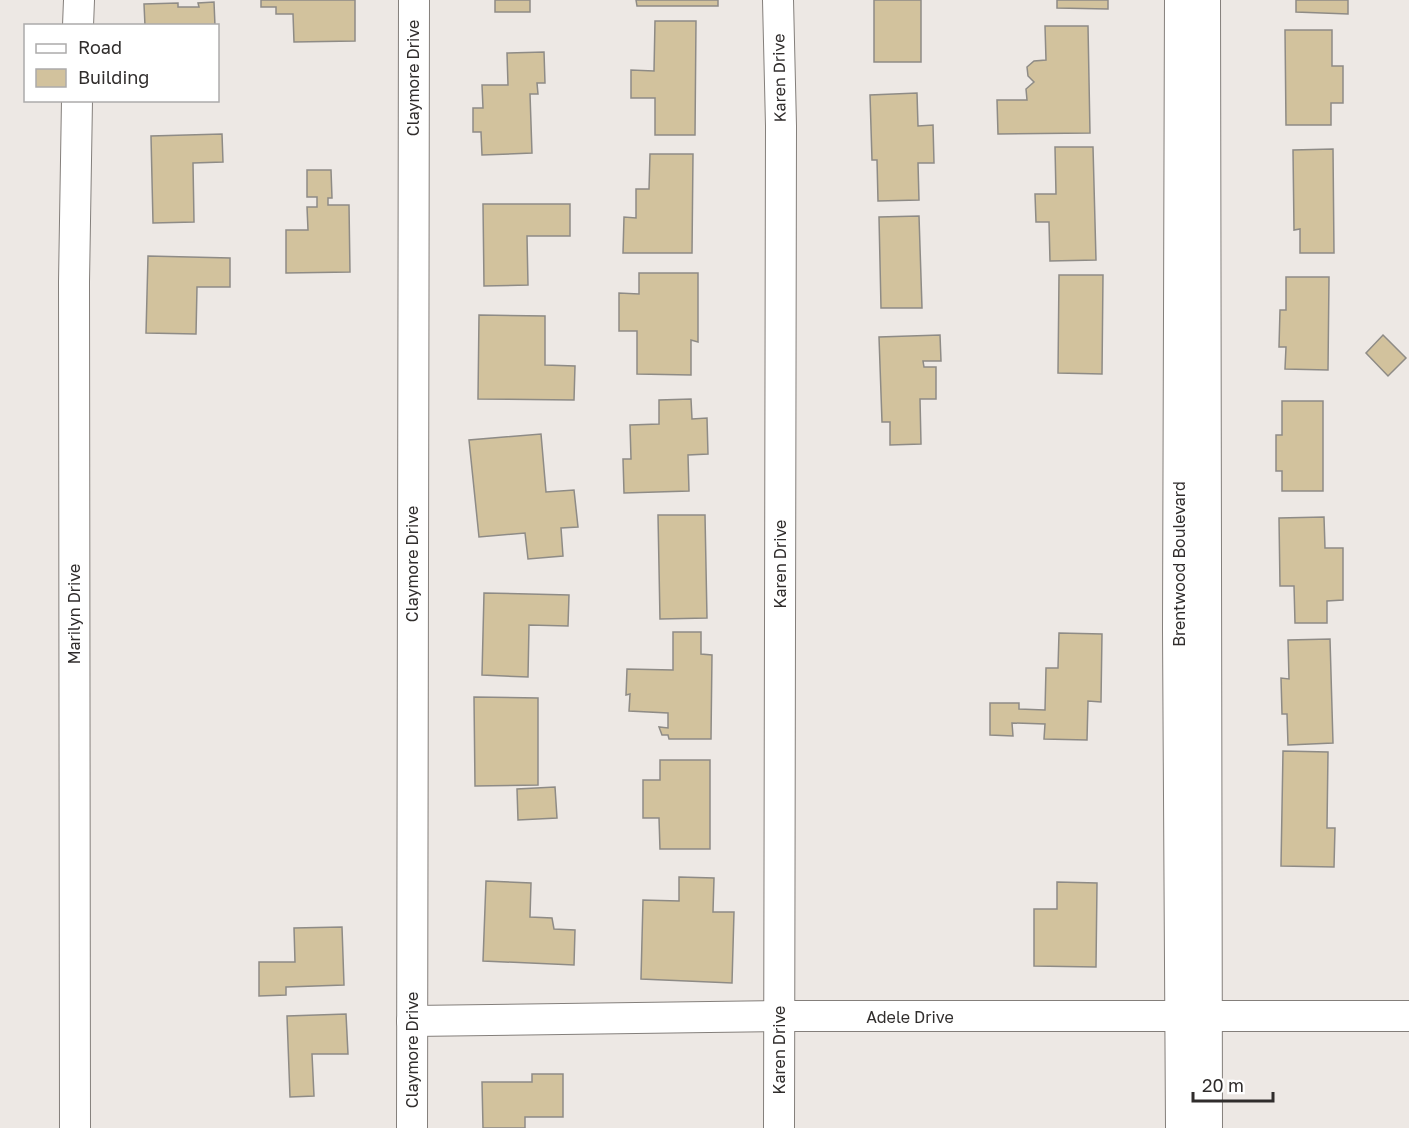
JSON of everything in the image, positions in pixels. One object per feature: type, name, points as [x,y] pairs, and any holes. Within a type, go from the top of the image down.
[{"type":"street","points":[[78,24],[79,0]]},
{"type":"street","name":"Claymore Drive","points":[[412,1128],[414,0]]},
{"type":"street","name":"Karen Drive","points":[[778,0],[780,126],[779,1128]]},
{"type":"street","name":"Brentwood Boulevard","points":[[1180,0],[1178,630],[1194,1017],[1208,1128]]},
{"type":"street","name":"Brentwood Boulevard","points":[[1181,1128],[1194,1017],[1205,0]]},
{"type":"street","name":"Marilyn Drive","points":[[75,1128],[74,282],[77,102]]},
{"type":"street","name":"Adele Drive","points":[[411,1021],[778,1016],[1409,1016]]},
{"type":"building","points":[[261,0],[355,0],[355,41],[294,42],[293,14],[276,14],[276,7],[261,7]]},
{"type":"building","points":[[495,0],[530,0],[530,12],[495,12]]},
{"type":"building","points":[[636,0],[718,0],[718,6],[637,6]]},
{"type":"building","points":[[874,0],[921,0],[921,62],[874,62]]},
{"type":"building","points":[[1057,0],[1108,0],[1108,9],[1057,8]]},
{"type":"building","points":[[1296,0],[1348,0],[1348,14],[1296,12]]},
{"type":"building","points":[[214,2],[215,24],[145,24],[144,4],[178,3],[178,7],[199,7],[198,3]]},
{"type":"building","points":[[655,21],[696,21],[695,135],[655,135],[655,98],[631,98],[631,70],[654,71]]},
{"type":"building","points":[[1045,26],[1088,26],[1090,133],[998,134],[997,100],[1027,100],[1026,89],[1034,82],[1028,76],[1027,67],[1034,61],[1046,60]]},
{"type":"building","points":[[1285,30],[1332,30],[1332,66],[1343,66],[1343,103],[1331,103],[1331,125],[1286,125]]},
{"type":"building","points":[[544,52],[545,83],[537,83],[538,94],[530,94],[532,153],[482,155],[481,132],[473,132],[473,108],[483,108],[482,85],[508,85],[507,53]]},
{"type":"building","points":[[917,93],[918,126],[933,125],[934,163],[918,163],[919,200],[878,201],[877,160],[872,160],[870,95]]},
{"type":"building","points":[[222,134],[223,162],[193,163],[194,222],[153,223],[151,136]]},
{"type":"building","points":[[1055,147],[1093,147],[1096,260],[1050,261],[1049,222],[1036,222],[1035,194],[1056,194]]},
{"type":"building","points":[[1333,149],[1334,253],[1300,253],[1300,229],[1294,230],[1293,150]]},
{"type":"building","points":[[650,154],[693,154],[692,253],[623,253],[624,217],[636,218],[636,189],[649,189]]},
{"type":"building","points":[[307,170],[331,170],[332,198],[328,198],[328,205],[349,205],[350,272],[286,273],[286,230],[308,230],[307,207],[317,207],[317,197],[307,197]]},
{"type":"building","points":[[483,204],[570,204],[570,236],[527,236],[528,285],[484,286]]},
{"type":"building","points":[[919,216],[922,308],[881,308],[879,217]]},
{"type":"building","points":[[148,256],[230,258],[230,287],[197,287],[196,334],[146,333]]},
{"type":"building","points":[[639,273],[698,273],[698,342],[691,340],[691,375],[637,374],[637,331],[619,331],[619,293],[639,294]]},
{"type":"building","points":[[1059,275],[1103,275],[1102,374],[1058,373]]},
{"type":"building","points":[[1286,277],[1329,277],[1328,370],[1285,369],[1286,347],[1279,347],[1280,310],[1286,310]]},
{"type":"building","points":[[479,315],[545,316],[545,365],[575,366],[574,400],[478,399]]},
{"type":"building","points":[[940,335],[941,361],[923,361],[924,367],[936,367],[936,399],[920,399],[921,444],[890,445],[890,422],[882,422],[879,337]]},
{"type":"building","points":[[1383,335],[1406,358],[1388,376],[1366,353]]},
{"type":"building","points":[[691,399],[692,419],[707,418],[708,454],[688,455],[689,491],[624,493],[623,459],[631,459],[630,425],[659,424],[659,400]]},
{"type":"building","points":[[1282,401],[1323,401],[1323,491],[1282,491],[1282,471],[1276,471],[1276,435],[1282,435]]},
{"type":"building","points":[[541,434],[546,492],[574,490],[578,527],[561,528],[563,556],[528,559],[525,533],[479,537],[469,440]]},
{"type":"building","points":[[658,515],[705,515],[707,618],[660,619]]},
{"type":"building","points":[[1324,517],[1325,548],[1343,548],[1343,600],[1327,601],[1327,623],[1295,623],[1294,586],[1280,586],[1279,518]]},
{"type":"building","points":[[484,593],[569,595],[568,626],[529,625],[528,677],[482,675]]},
{"type":"building","points":[[673,632],[701,632],[701,654],[712,655],[711,739],[669,739],[668,735],[662,735],[659,727],[668,728],[668,713],[629,711],[630,694],[626,695],[627,669],[673,670]]},
{"type":"building","points":[[1059,633],[1102,634],[1101,702],[1088,701],[1087,740],[1044,739],[1045,724],[1012,723],[1013,736],[990,735],[990,703],[1019,703],[1019,709],[1045,710],[1046,668],[1058,668]]},
{"type":"building","points":[[1330,639],[1333,743],[1288,745],[1287,714],[1282,714],[1281,678],[1289,679],[1288,640]]},
{"type":"building","points":[[474,697],[538,698],[538,785],[475,786]]},
{"type":"building","points":[[1283,751],[1328,752],[1327,828],[1335,828],[1334,867],[1281,866]]},
{"type":"building","points":[[660,760],[710,760],[710,849],[660,849],[659,818],[643,818],[643,780],[660,780]]},
{"type":"building","points":[[555,787],[557,818],[518,820],[517,789]]},
{"type":"building","points":[[679,877],[714,878],[713,912],[734,912],[732,983],[641,979],[643,900],[679,901]]},
{"type":"building","points":[[486,881],[531,883],[530,917],[552,918],[554,929],[575,930],[574,965],[483,961]]},
{"type":"building","points":[[1057,882],[1097,883],[1096,967],[1034,966],[1034,909],[1057,909]]},
{"type":"building","points":[[342,927],[344,985],[286,987],[286,995],[259,996],[259,962],[295,962],[294,928]]},
{"type":"building","points":[[346,1014],[348,1054],[312,1054],[314,1096],[290,1097],[287,1016]]},
{"type":"building","points":[[532,1074],[563,1074],[563,1117],[525,1117],[525,1128],[483,1128],[482,1082],[532,1082]]}]
